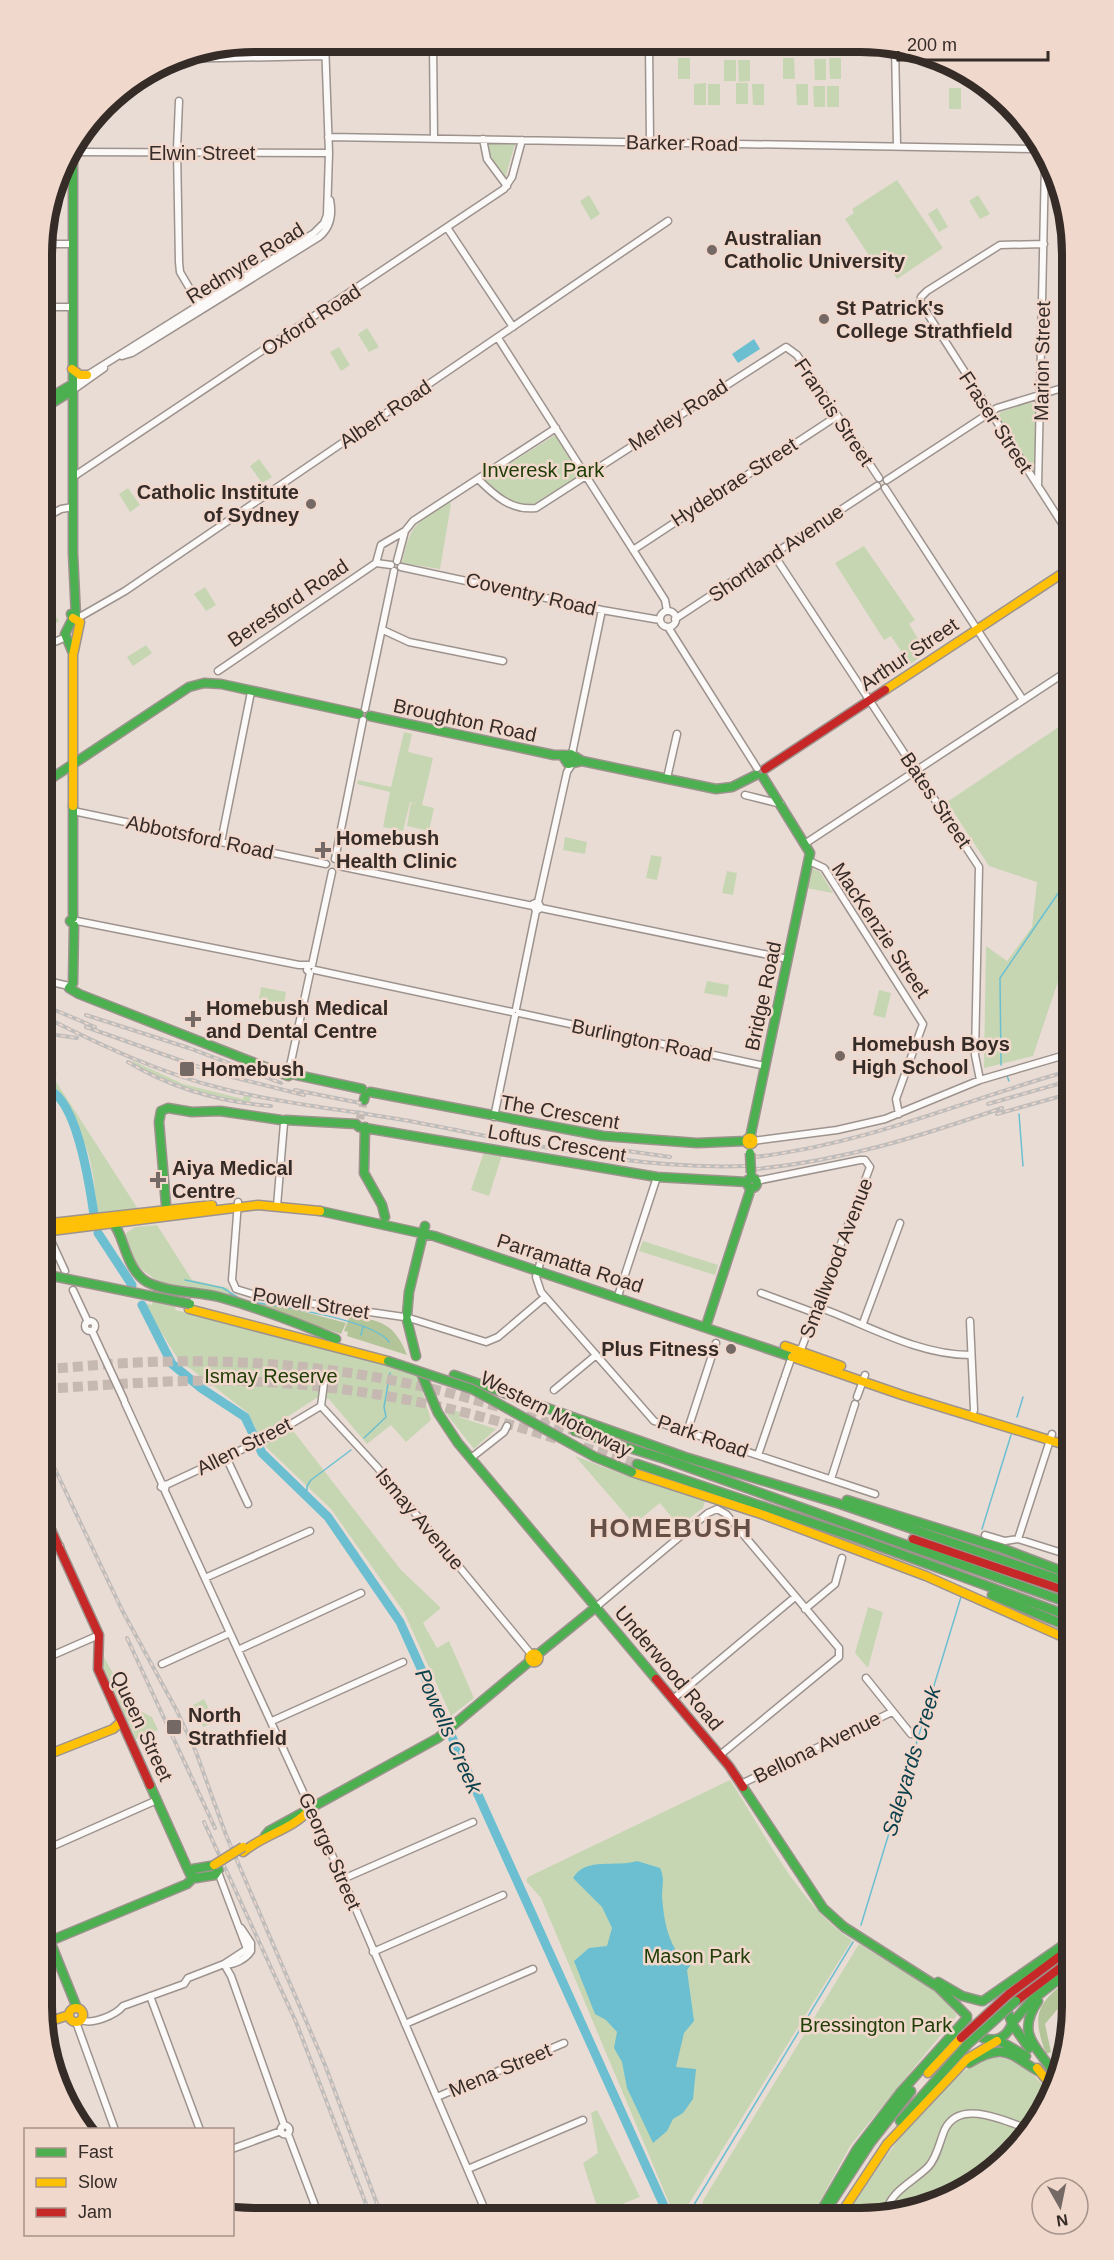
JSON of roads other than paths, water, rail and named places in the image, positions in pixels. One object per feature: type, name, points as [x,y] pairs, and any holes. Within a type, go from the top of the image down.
[{"type":"main road","points":[[72,986],[75,921],[73,655],[76,652],[69,635],[77,619],[73,599],[73,165]]},
{"type":"main road","points":[[72,369],[80,375],[87,375]]},
{"type":"main road","name":"Redmyre Road","points":[[53,403],[73,387]]},
{"type":"main road","name":"Redmyre Road","points":[[53,397],[73,387]]},
{"type":"main road","points":[[56,401],[67,404],[73,415]]},
{"type":"main road","name":"Arthur Street","points":[[760,772],[1062,574]]},
{"type":"main road","name":"Broughton Road","points":[[73,765],[189,687],[215,683],[716,789],[732,788],[760,772]]},
{"type":"main road","points":[[53,778],[73,765]]},
{"type":"main road","name":"MacKenzie Street","points":[[760,772],[810,850],[809,861]]},
{"type":"main road","name":"Bridge Road","points":[[707,1323],[751,1181],[750,1144],[809,861]]},
{"type":"main road","name":"The Crescent","points":[[72,986],[79,994],[176,1033],[289,1072],[365,1094],[601,1138],[691,1145],[750,1144]]},
{"type":"main road","name":"Loftus Crescent","points":[[167,1215],[159,1122],[161,1111],[168,1108],[192,1112],[220,1111],[284,1121],[361,1123],[657,1177],[751,1181]]},
{"type":"main road","points":[[361,1123],[364,1173],[382,1205],[385,1217]]},
{"type":"main road","name":"Parramatta Road","points":[[277,1203],[424,1229]]},
{"type":"main road","name":"Parramatta Road","points":[[52,1225],[115,1224],[238,1204],[277,1203],[342,1208],[385,1217],[539,1266],[864,1378],[1061,1442]]},
{"type":"main road","name":"Parramatta Road","points":[[52,1224],[167,1215]]},
{"type":"main road","points":[[65,1222],[108,1221],[115,1224],[128,1261],[141,1278],[152,1284],[226,1299],[336,1339]]},
{"type":"main road","points":[[416,1356],[407,1317],[409,1292],[424,1229]]},
{"type":"main road","name":"Western Motorway","points":[[52,1276],[336,1339],[472,1389],[595,1457],[855,1537],[948,1572],[959,1585]]},
{"type":"main road","name":"Western Motorway","points":[[52,1283],[190,1307],[454,1375],[730,1472],[840,1504],[969,1552],[1061,1581]]},
{"type":"main road","name":"Underwood Road","points":[[422,1375],[438,1413],[471,1458],[743,1783],[816,1899],[832,1917],[852,1932],[907,1965],[946,1994],[968,2020]]},
{"type":"main road","name":"Western Motorway","points":[[575,1431],[665,1459],[1061,1600]]},
{"type":"main road","name":"Parramatta Road","points":[[1051,1437],[1061,1438]]},
{"type":"main road","name":"Western Motorway","points":[[634,1468],[908,1570],[969,1590]]},
{"type":"main road","points":[[730,1472],[880,1509],[972,1539],[984,1539],[1061,1571]]},
{"type":"main road","name":"Queen Street","points":[[52,1531],[99,1635],[96,1665],[192,1874]]},
{"type":"main road","points":[[883,1536],[907,1538],[969,1552]]},
{"type":"main road","points":[[980,1555],[1061,1589]]},
{"type":"main road","points":[[969,1590],[1061,1614]]},
{"type":"main road","points":[[969,1590],[1061,1624]]},
{"type":"main road","points":[[969,1590],[1061,1636]]},
{"type":"main road","points":[[969,1590],[1061,1642]]},
{"type":"main road","points":[[52,1940],[180,1887],[192,1874],[205,1869],[217,1870],[269,1831],[302,1811],[444,1733],[533,1657],[597,1607]]},
{"type":"main road","points":[[85,1738],[122,1724]]},
{"type":"main road","points":[[52,1753],[122,1724]]},
{"type":"main road","points":[[822,2208],[840,2175],[864,2139],[900,2093],[968,2020],[971,2007],[1061,1945]]},
{"type":"main road","points":[[52,1946],[75,1998],[77,2008],[82,2012],[78,2021],[72,2021],[69,2015],[70,2010],[77,2008]]},
{"type":"main road","points":[[829,2208],[871,2142],[906,2096],[1012,1998],[1061,1956]]},
{"type":"main road","name":"Underwood Road","points":[[907,1965],[913,1966],[962,1996],[994,2003]]},
{"type":"main road","points":[[1012,1998],[1061,1966]]},
{"type":"main road","points":[[845,2208],[887,2144],[950,2076],[978,2050],[1008,2034],[1011,2021],[1032,2000],[1061,1977]]},
{"type":"main road","points":[[1051,2070],[1030,2041],[1026,2023],[1034,2005],[1055,1982]]},
{"type":"main road","points":[[53,2021],[69,2015]]},
{"type":"main road","points":[[1011,2021],[1050,2071]]},
{"type":"main road","points":[[983,2038],[997,2041],[1022,2052],[1047,2081]]},
{"type":"main road","points":[[840,2208],[883,2142],[964,2042]]},
{"type":"main road","points":[[950,2076],[978,2057],[996,2052],[1017,2056],[1038,2071]]},
{"type":"street","name":"Redmyre Road","points":[[73,387],[118,357],[127,348],[200,306],[320,228],[327,215],[328,189],[325,52]]},
{"type":"street","points":[[433,52],[434,138]]},
{"type":"street","points":[[649,52],[650,142]]},
{"type":"street","points":[[895,55],[897,145]]},
{"type":"street","points":[[205,58],[325,56]]},
{"type":"street","points":[[180,101],[178,153],[180,272],[200,306]]},
{"type":"street","name":"Barker Road","points":[[328,137],[1031,149]]},
{"type":"street","points":[[483,139],[487,159],[507,186]]},
{"type":"street","points":[[507,186],[522,140]]},
{"type":"street","name":"Elwin Street","points":[[81,151],[329,153]]},
{"type":"street","name":"Marion Street","points":[[1038,486],[1045,174]]},
{"type":"street","name":"Oxford Road","points":[[73,477],[448,229],[507,186]]},
{"type":"street","name":"Albert Road","points":[[77,619],[102,607],[668,221]]},
{"type":"street","points":[[448,229],[513,327]]},
{"type":"street","points":[[53,244],[73,244]]},
{"type":"street","name":"Fraser Street","points":[[1044,244],[1000,245],[927,291],[921,297],[921,305],[1062,523]]},
{"type":"street","points":[[53,307],[73,307]]},
{"type":"street","points":[[498,338],[665,600],[667,611]]},
{"type":"street","name":"Francis Street","points":[[788,348],[797,355],[879,478]]},
{"type":"street","name":"Merley Road","points":[[478,479],[501,500],[531,509],[541,505],[777,351],[788,348]]},
{"type":"street","name":"Redmyre Road","points":[[73,387],[87,375],[106,365]]},
{"type":"street","points":[[887,480],[879,478],[877,486],[885,488],[887,480],[990,412],[1062,388]]},
{"type":"street","name":"Hydebrae Street","points":[[633,550],[837,416]]},
{"type":"street","name":"Beresford Road","points":[[218,670],[376,563],[381,545],[405,531],[413,521],[556,428]]},
{"type":"street","name":"Shortland Avenue","points":[[675,619],[877,486]]},
{"type":"street","name":"Francis Street","points":[[885,488],[1023,700]]},
{"type":"street","points":[[53,514],[61,509],[73,507]]},
{"type":"street","points":[[405,531],[335,859],[339,866],[788,959]]},
{"type":"street","name":"Bates Street","points":[[774,555],[980,867],[975,1055],[980,1080]]},
{"type":"street","name":"Beresford Road","points":[[376,563],[396,566]]},
{"type":"street","name":"Coventry Road","points":[[396,566],[602,610],[660,620]]},
{"type":"street","points":[[494,1117],[602,610]]},
{"type":"street","points":[[667,611],[671,612],[675,619],[668,627],[660,620],[661,615],[667,611]]},
{"type":"street","name":"MacKenzie Street","points":[[668,627],[760,772]]},
{"type":"street","points":[[383,630],[409,642],[503,662]]},
{"type":"street","points":[[53,642],[69,635]]},
{"type":"street","points":[[806,843],[1062,675]]},
{"type":"street","points":[[221,842],[251,692]]},
{"type":"street","points":[[667,778],[677,734]]},
{"type":"street","points":[[746,795],[781,804]]},
{"type":"street","name":"Abbotsford Road","points":[[73,811],[326,864]]},
{"type":"street","points":[[332,872],[326,864],[335,859]]},
{"type":"street","name":"MacKenzie Street","points":[[809,861],[824,868],[923,1023],[896,1099],[899,1114]]},
{"type":"street","points":[[289,1072],[332,872],[339,866]]},
{"type":"street","name":"Burlington Road","points":[[75,921],[311,968],[765,1066]]},
{"type":"street","name":"The Crescent","points":[[53,982],[72,986]]},
{"type":"street","name":"The Crescent","points":[[750,1144],[837,1130],[899,1114],[980,1080],[1062,1056]]},
{"type":"street","points":[[277,1203],[284,1121]]},
{"type":"street","name":"Loftus Crescent","points":[[751,1181],[860,1160],[868,1164]]},
{"type":"street","name":"Smallwood Avenue","points":[[758,1455],[785,1377],[816,1310],[870,1172],[868,1164]]},
{"type":"street","points":[[619,1293],[657,1177]]},
{"type":"street","name":"Powell Street","points":[[238,1204],[232,1280],[236,1289],[258,1296],[407,1317],[486,1342],[498,1337],[545,1297]]},
{"type":"street","points":[[862,1323],[900,1223]]},
{"type":"street","points":[[52,1244],[65,1272]]},
{"type":"street","name":"Park Road","points":[[539,1266],[536,1277],[538,1287],[545,1297],[647,1416],[654,1421],[875,1494]]},
{"type":"street","name":"George Street","points":[[73,1290],[88,1322],[95,1325],[92,1331],[343,1879],[484,2208]]},
{"type":"street","points":[[761,1293],[862,1323],[872,1329],[946,1353],[970,1355]]},
{"type":"street","points":[[970,1321],[973,1413]]},
{"type":"street","points":[[687,1432],[716,1343]]},
{"type":"street","points":[[554,1390],[595,1356]]},
{"type":"street","points":[[831,1479],[864,1378]]},
{"type":"street","points":[[321,1407],[324,1383]]},
{"type":"street","name":"Allen Street","points":[[164,1486],[272,1436],[321,1407]]},
{"type":"street","name":"Ismay Avenue","points":[[321,1407],[377,1467],[533,1657]]},
{"type":"street","points":[[471,1458],[504,1432],[507,1426]]},
{"type":"street","points":[[1018,1539],[1051,1437]]},
{"type":"street","points":[[226,1457],[248,1504]]},
{"type":"street","points":[[597,1607],[708,1513],[717,1509],[726,1514],[805,1609],[841,1653],[839,1658],[720,1755]]},
{"type":"street","points":[[205,1578],[310,1531]]},
{"type":"street","points":[[984,1539],[1005,1541],[1018,1539],[1061,1553]]},
{"type":"street","points":[[52,1549],[60,1546]]},
{"type":"street","points":[[805,1609],[835,1584],[842,1558]]},
{"type":"street","points":[[238,1650],[362,1593]]},
{"type":"street","points":[[673,1699],[795,1597]]},
{"type":"street","points":[[162,1664],[230,1634]]},
{"type":"street","points":[[52,1656],[99,1635]]},
{"type":"street","points":[[272,1721],[403,1662]]},
{"type":"street","points":[[866,1678],[911,1734]]},
{"type":"street","name":"Bellona Avenue","points":[[743,1783],[892,1712]]},
{"type":"street","points":[[52,1847],[157,1800]]},
{"type":"street","points":[[343,1879],[473,1822]]},
{"type":"street","points":[[78,2021],[87,2023],[117,2013],[123,2006],[183,1984],[188,1978],[224,1964],[247,1949],[241,1928],[217,1870]]},
{"type":"street","points":[[374,1952],[503,1895]]},
{"type":"street","points":[[224,1964],[284,2130],[316,2208]]},
{"type":"street","points":[[405,2024],[533,1969]]},
{"type":"street","points":[[150,1996],[199,2128]]},
{"type":"street","points":[[78,2021],[114,2128]]},
{"type":"street","name":"Mena Street","points":[[436,2097],[564,2043]]},
{"type":"street","points":[[888,2206],[891,2197],[930,2166],[947,2126],[958,2118],[972,2114],[988,2114],[1022,2126]]},
{"type":"street","points":[[468,2169],[583,2120]]},
{"type":"street","points":[[234,2148],[284,2130]]},
{"type":"water","points":[[754,339],[760,349],[738,363],[732,354]]},
{"type":"water","points":[[637,1861],[660,1868],[663,1879],[664,1913],[669,1936],[681,1958],[688,1956],[692,1963],[687,1970],[694,2021],[684,2033],[676,2067],[696,2069],[693,2099],[683,2113],[673,2119],[667,2131],[653,2143],[627,2088],[622,2062],[614,2048],[617,2032],[606,2020],[595,2014],[574,1961],[589,1948],[607,1946],[612,1928],[602,1907],[573,1878],[586,1867]]},
{"type":"waterway","name":"Saleyards Creek","points":[[1001,1065],[1000,978],[1062,888]]},
{"type":"waterway","points":[[1007,1076],[1009,1081]]},
{"type":"waterway","name":"Powells Creek","points":[[53,1092],[65,1106],[80,1143],[94,1215]]},
{"type":"waterway","name":"Saleyards Creek","points":[[1019,1114],[1023,1166]]},
{"type":"waterway","name":"Powells Creek","points":[[98,1233],[132,1285]]},
{"type":"waterway","points":[[185,1280],[223,1288],[237,1297]]},
{"type":"waterway","points":[[253,1302],[348,1321],[381,1334],[389,1342]]},
{"type":"waterway","name":"Powells Creek","points":[[142,1305],[172,1364],[201,1388],[245,1417],[262,1453],[328,1517],[400,1622],[665,2208]]},
{"type":"waterway","points":[[361,1335],[363,1327]]},
{"type":"waterway","points":[[364,1438],[386,1417],[384,1407],[390,1373]]},
{"type":"waterway","name":"Saleyards Creek","points":[[1017,1417],[1023,1397]]},
{"type":"waterway","name":"Saleyards Creek","points":[[982,1529],[1011,1435]]},
{"type":"waterway","points":[[307,1496],[307,1486],[311,1480],[351,1450]]},
{"type":"waterway","name":"Saleyards Creek","points":[[861,1925],[961,1597]]},
{"type":"waterway","name":"Saleyards Creek","points":[[693,2208],[853,1942]]},
{"type":"tunnel","points":[[360,1119],[364,1100]]},
{"type":"tunnel","points":[[52,1368],[177,1361],[271,1364],[364,1375],[411,1384],[502,1408]]},
{"type":"tunnel","points":[[52,1388],[190,1381],[239,1381],[320,1387],[439,1406],[557,1439]]},
{"type":"tunnel","points":[[526,1416],[575,1431]]},
{"type":"tunnel","points":[[583,1447],[637,1464]]},
{"type":"railway","points":[[53,1009],[95,1027]]},
{"type":"railway","points":[[86,1015],[189,1048],[281,1083]]},
{"type":"railway","points":[[53,1021],[155,1067],[201,1083],[249,1095],[626,1160],[665,1164],[745,1166]]},
{"type":"railway","points":[[86,1027],[216,1073],[304,1095]]},
{"type":"railway","points":[[53,1034],[77,1038]]},
{"type":"railway","points":[[128,1062],[161,1079],[197,1092],[234,1101],[271,1106]]},
{"type":"railway","points":[[755,1157],[796,1151],[876,1132],[1062,1073]]},
{"type":"railway","points":[[988,1104],[1062,1083]]},
{"type":"railway","points":[[295,1090],[360,1103]]},
{"type":"railway","points":[[997,1114],[1062,1096]]},
{"type":"railway","points":[[756,1169],[821,1160],[881,1146],[1002,1108]]},
{"type":"railway","points":[[578,1144],[670,1157]]},
{"type":"railway","points":[[52,1464],[122,1610],[177,1711],[196,1752],[226,1835],[325,2065],[379,2208]]},
{"type":"railway","points":[[127,1638],[215,1828]]},
{"type":"railway","points":[[204,1822],[296,2022],[368,2208]]},
{"type":"place","name":"Australian Catholic University","points":[[712,250]]},
{"type":"place","name":"St Patrick's College Strathfield","points":[[824,319]]},
{"type":"place","name":"Catholic Institute of Sydney","points":[[311,504]]},
{"type":"place","name":"Homebush Health Clinic","points":[[323,850]]},
{"type":"place","name":"Homebush Medical and Dental Centre","points":[[193,1019]]},
{"type":"place","name":"Homebush Boys High School","points":[[840,1056]]},
{"type":"place","name":"Homebush","points":[[187,1069]]},
{"type":"place","name":"Aiya Medical Centre","points":[[158,1180]]},
{"type":"place","name":"Plus Fitness","points":[[731,1349]]},
{"type":"place","name":"North Strathfield","points":[[174,1727]]},
{"type":"district","name":"HOMEBUSH","points":[[671,1528]]},
{"type":"park label","name":"Inveresk Park","points":[[543,470]]},
{"type":"park label","name":"Ismay Reserve","points":[[271,1376]]},
{"type":"park label","name":"Mason Park","points":[[697,1956]]},
{"type":"park label","name":"Bressington Park","points":[[876,2025]]}]
